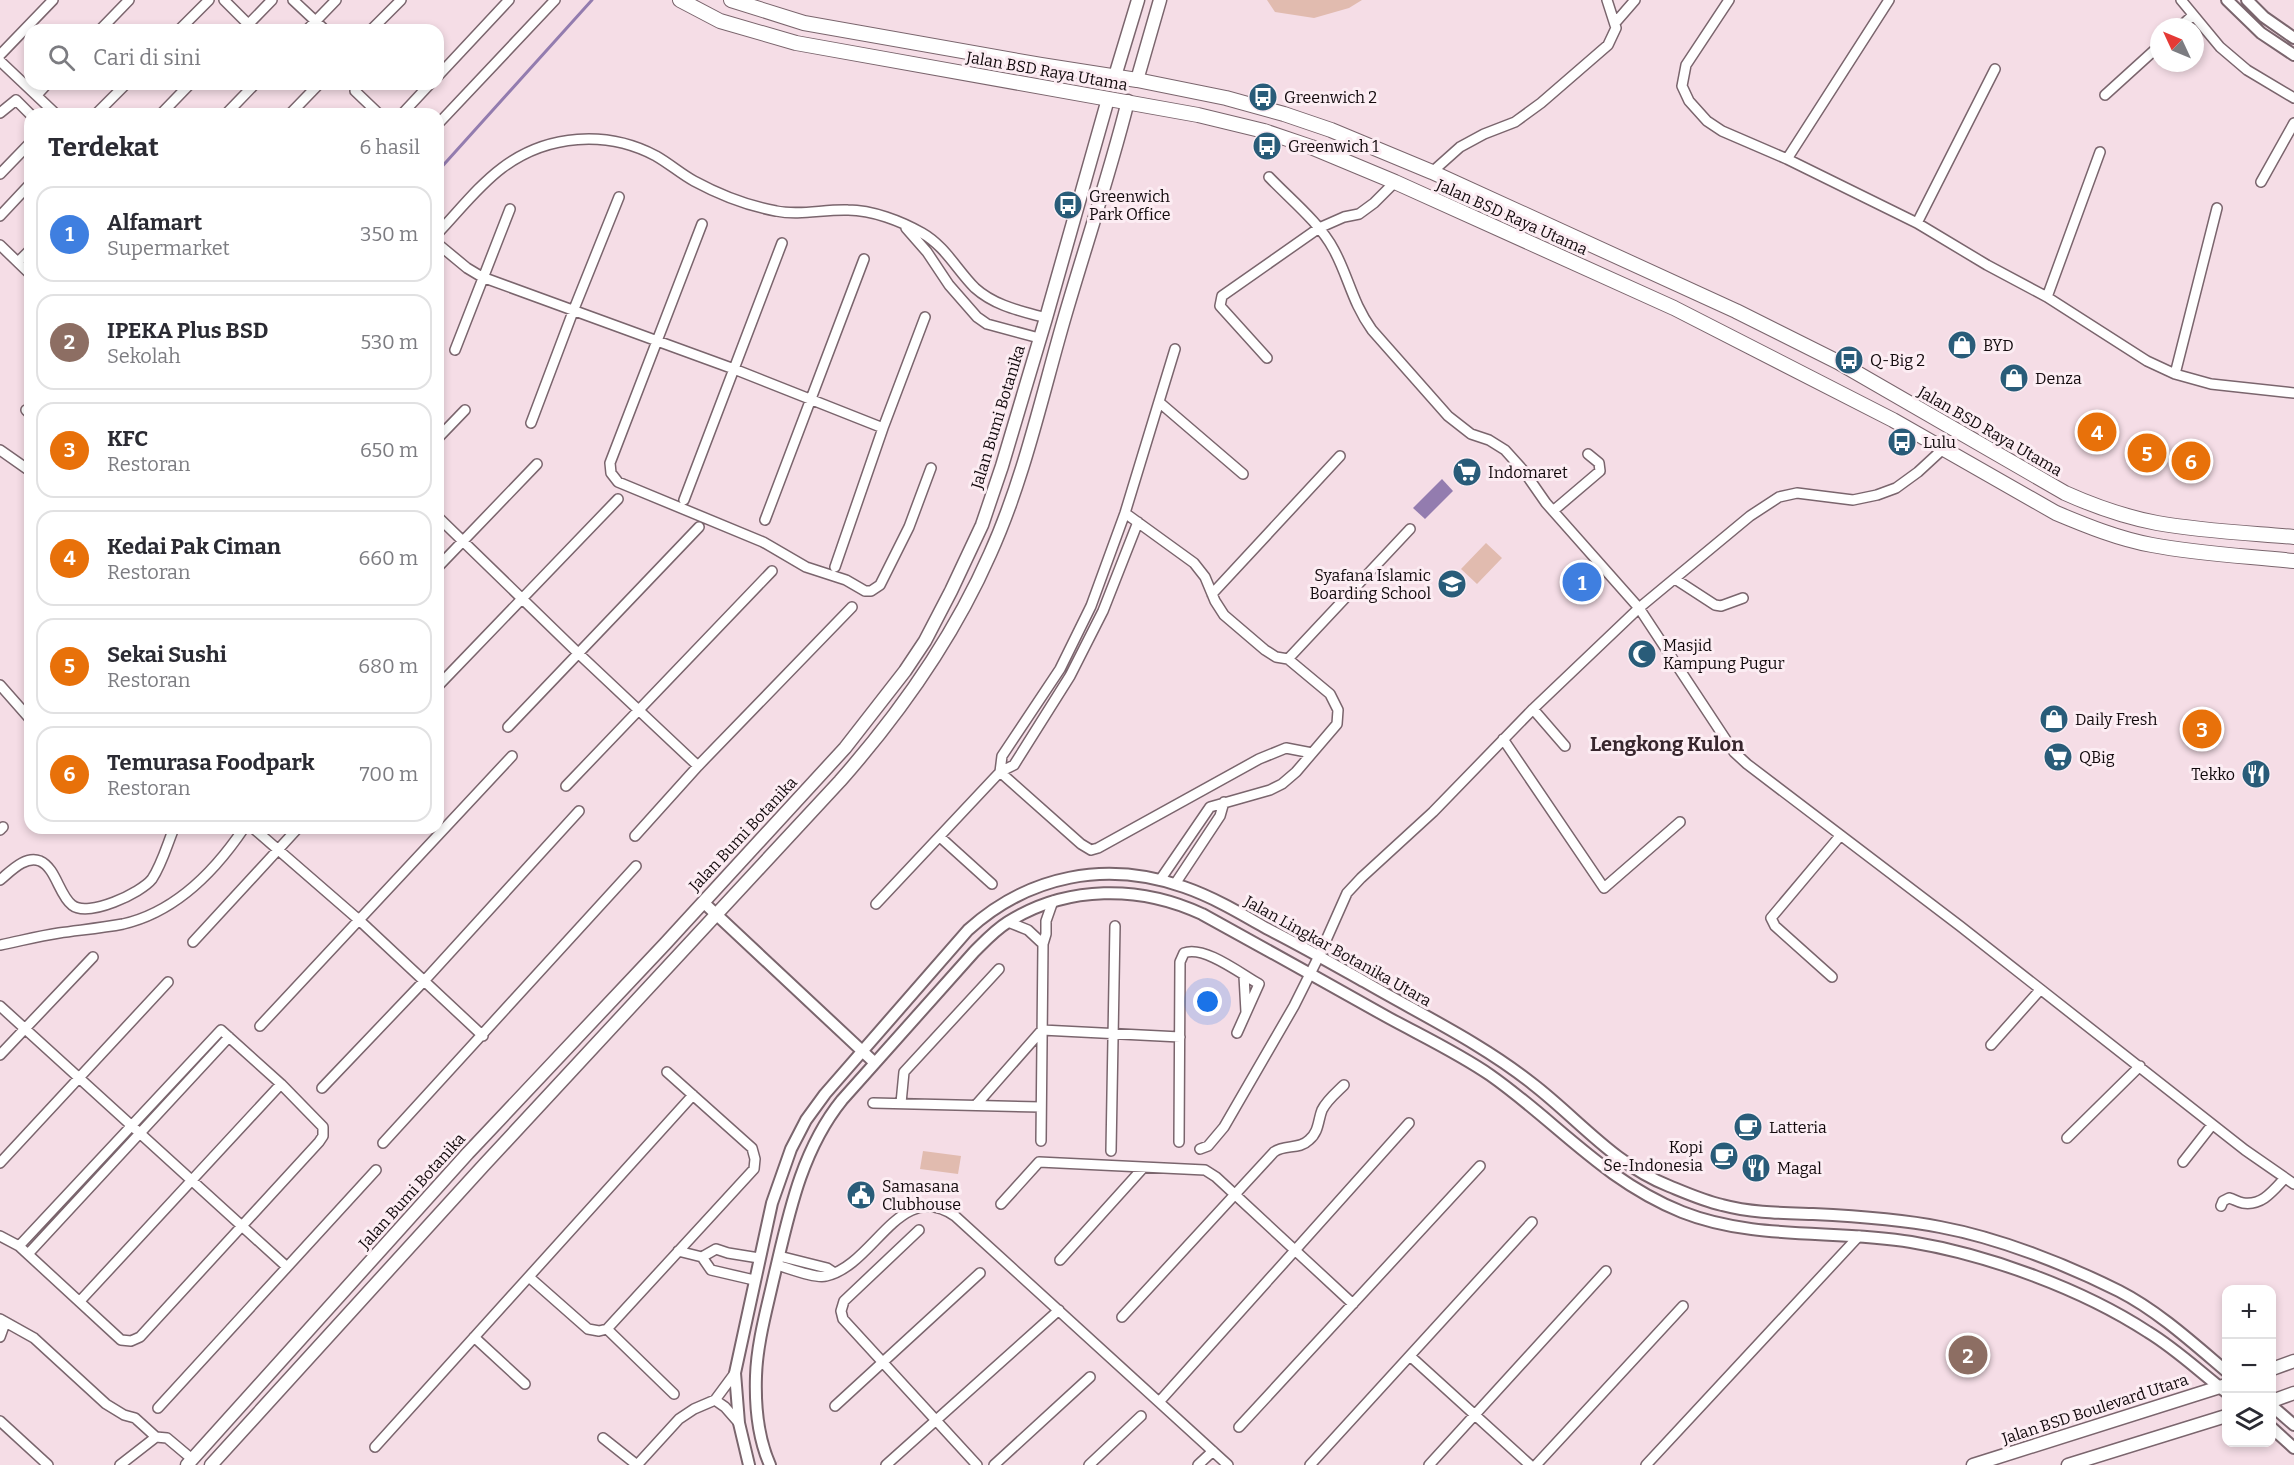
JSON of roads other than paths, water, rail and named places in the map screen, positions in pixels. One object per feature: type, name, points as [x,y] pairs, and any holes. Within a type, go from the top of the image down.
[{"type":"main road","name":"Jalan BSD Raya Utama","points":[[680,0],[720,21],[796,43],[1198,115],[1311,147],[1395,182],[1674,308],[1883,414],[2056,513],[2114,536],[2152,545],[2294,561]]},
{"type":"main road","name":"Jalan BSD Raya Utama","points":[[732,0],[804,23],[1137,80],[1226,98],[1284,114],[1374,147],[1432,172],[1683,286],[1838,362],[2065,493],[2119,514],[2157,523],[2294,537]]},
{"type":"main road","points":[[1115,76],[1138,0]]},
{"type":"main road","points":[[1137,80],[1160,0]]},
{"type":"main road","name":"Jalan Bumi Botanika","points":[[190,1462],[468,1153],[845,748],[888,695],[925,641],[972,548],[1002,465],[1107,99]]},
{"type":"main road","points":[[211,1465],[484,1165],[840,781],[886,728],[918,682],[950,632],[990,555],[1005,517],[1128,101]]},
{"type":"main road","points":[[1674,308],[1683,286]]},
{"type":"main road","points":[[2217,530],[2217,553]]},
{"type":"main road","points":[[972,548],[990,555]]},
{"type":"main road","points":[[468,1153],[484,1165]]},
{"type":"main road","points":[[2276,1367],[2294,1361]]},
{"type":"main road","name":"Jalan BSD Boulevard Utara","points":[[1973,1465],[2222,1389]]},
{"type":"main road","points":[[2276,1399],[2294,1393]]},
{"type":"main road","points":[[2068,1465],[2222,1417]]},
{"type":"street","points":[[30,24],[53,0]]},
{"type":"street","points":[[106,24],[129,0]]},
{"type":"street","points":[[185,24],[209,0]]},
{"type":"street","points":[[224,0],[244,24]]},
{"type":"street","points":[[249,24],[272,0]]},
{"type":"street","points":[[293,0],[318,24]]},
{"type":"street","points":[[312,24],[336,0]]},
{"type":"street","points":[[377,24],[401,0]]},
{"type":"street","points":[[444,70],[509,0]]},
{"type":"street","points":[[444,117],[555,0]]},
{"type":"street","points":[[1432,172],[1460,147],[1484,134],[1515,122],[1608,45],[1615,32],[1615,23],[1607,0]]},
{"type":"street","points":[[1615,23],[1635,0]]},
{"type":"street","points":[[1729,0],[1686,65],[1682,86],[1689,100],[1707,121],[1722,131],[1787,159],[1917,223],[1987,265],[2047,297],[2148,361],[2175,374],[2211,384],[2294,393]]},
{"type":"street","points":[[1787,159],[1889,0]]},
{"type":"street","points":[[2181,0],[2220,47],[2247,70],[2294,98]]},
{"type":"street","points":[[2227,0],[2261,33],[2294,55]]},
{"type":"street","points":[[2247,0],[2264,17],[2294,38]]},
{"type":"street","points":[[0,55],[24,30]]},
{"type":"street","points":[[2105,95],[2150,54]]},
{"type":"street","points":[[0,61],[24,83]]},
{"type":"street","points":[[1917,223],[1995,69]]},
{"type":"street","points":[[32,90],[50,108]]},
{"type":"street","points":[[37,95],[42,90]]},
{"type":"street","points":[[102,108],[120,90]]},
{"type":"street","points":[[167,108],[184,90]]},
{"type":"street","points":[[232,108],[249,90]]},
{"type":"street","points":[[296,108],[313,90]]},
{"type":"street","points":[[408,108],[424,90]]},
{"type":"street","points":[[355,91],[373,108]]},
{"type":"street","points":[[0,113],[10,102],[16,100],[24,108]]},
{"type":"street","points":[[2261,182],[2294,123]]},
{"type":"street","points":[[444,227],[489,179],[515,159],[544,146],[573,139],[597,138],[628,144],[656,156],[711,189],[776,211],[806,213],[848,210],[873,214],[903,224],[931,239],[974,287],[986,297],[1008,307],[1046,318]]},
{"type":"street","points":[[0,174],[24,148]]},
{"type":"street","points":[[2047,297],[2100,152]]},
{"type":"street","points":[[1269,177],[1319,228],[1334,249],[1359,312],[1372,330],[1461,428],[1505,450],[1553,511],[1639,608],[1734,752],[2140,1066],[2212,1125],[2294,1184]]},
{"type":"street","points":[[1267,358],[1220,306],[1222,296],[1319,228],[1344,217],[1359,214],[1395,182]]},
{"type":"street","points":[[0,216],[24,190]]},
{"type":"street","points":[[531,423],[573,309],[619,197]]},
{"type":"street","points":[[2175,374],[2217,208]]},
{"type":"street","points":[[455,350],[510,209]]},
{"type":"street","points":[[702,224],[610,463],[611,473],[618,482],[763,542],[806,567],[846,580],[864,591],[871,591],[879,585],[909,527],[931,468]]},
{"type":"street","points":[[903,224],[927,252],[949,285],[977,317],[987,324],[1039,338]]},
{"type":"street","points":[[684,500],[782,243]]},
{"type":"street","points":[[0,245],[24,268]]},
{"type":"street","points":[[444,249],[482,277],[734,369],[883,428]]},
{"type":"street","points":[[18,262],[24,256]]},
{"type":"street","points":[[765,520],[864,259]]},
{"type":"street","points":[[834,567],[925,317]]},
{"type":"street","points":[[1000,772],[1002,756],[1060,669],[1091,606],[1125,513],[1175,349]]},
{"type":"street","points":[[1159,402],[1243,474]]},
{"type":"street","points":[[444,432],[465,410]]},
{"type":"street","points":[[1200,1149],[1208,1146],[1224,1127],[1310,974],[1347,893],[1433,812],[1533,709],[1639,608],[1750,516],[1779,497],[1797,493],[1853,500],[1877,495],[1896,488],[1944,448]]},
{"type":"street","points":[[0,450],[24,467]]},
{"type":"street","points":[[1553,511],[1600,471],[1599,463],[1588,454]]},
{"type":"street","points":[[1212,594],[1340,456]]},
{"type":"street","points":[[444,561],[537,464]]},
{"type":"street","points":[[444,680],[618,499]]},
{"type":"street","points":[[1125,513],[1194,563],[1224,615],[1265,650],[1276,657],[1288,659],[1330,694],[1338,710],[1337,724],[1282,784],[1270,790],[1210,807],[1193,828],[1160,880]]},
{"type":"street","points":[[876,904],[1000,772],[1014,765],[1070,676],[1103,611],[1138,522]]},
{"type":"street","points":[[444,523],[698,766]]},
{"type":"street","points":[[508,728],[699,527]]},
{"type":"street","points":[[1288,659],[1410,529]]},
{"type":"street","points":[[566,786],[772,571]]},
{"type":"street","points":[[1675,579],[1715,605],[1721,606],[1743,598]]},
{"type":"street","points":[[635,836],[698,766],[852,607]]},
{"type":"street","points":[[0,685],[24,713]]},
{"type":"street","points":[[1533,709],[1564,746]]},
{"type":"street","points":[[1503,739],[1604,888],[1680,822]]},
{"type":"street","points":[[1000,772],[1081,844],[1091,850],[1259,759],[1286,748],[1312,753]]},
{"type":"street","points":[[444,829],[512,756]]},
{"type":"street","points":[[1175,884],[1220,816],[1224,802]]},
{"type":"street","points":[[322,1088],[425,980],[579,811]]},
{"type":"street","points":[[0,880],[25,861],[39,860],[46,865],[71,905],[78,909],[89,909],[109,904],[141,889],[150,880],[159,866],[172,834]]},
{"type":"street","points":[[0,945],[58,933],[124,924],[163,909],[207,874],[225,856],[240,834]]},
{"type":"street","points":[[260,834],[359,920],[483,1036]]},
{"type":"street","points":[[193,942],[293,834]]},
{"type":"street","points":[[260,1026],[439,834]]},
{"type":"street","points":[[1832,977],[1775,926],[1771,918],[1840,836]]},
{"type":"street","points":[[940,837],[992,884]]},
{"type":"street","points":[[383,1143],[636,867]]},
{"type":"street","name":"Jalan Lingkar Botanika Utara","points":[[750,1465],[739,1423],[735,1373],[772,1203],[791,1149],[806,1120],[862,1050],[968,930],[1014,895],[1032,887],[1080,876],[1117,874],[1160,880],[1207,896],[1319,956],[1488,1053],[1535,1086],[1614,1155],[1664,1184],[1702,1199],[1749,1210],[1834,1215],[1939,1227],[2014,1248],[2121,1292],[2175,1329],[2222,1368]]},
{"type":"street","name":"Jalan Lingkar Botanika Utara","points":[[770,1465],[765,1453],[758,1415],[756,1376],[765,1317],[799,1179],[818,1135],[835,1108],[974,952],[1008,922],[1053,901],[1098,893],[1127,892],[1169,901],[1202,914],[1474,1065],[1522,1100],[1590,1158],[1622,1181],[1683,1212],[1722,1224],[1753,1229],[1911,1242],[1965,1254],[2062,1287],[2149,1332],[2222,1387]]},
{"type":"street","points":[[1041,1141],[1043,944],[1046,921],[1053,901]]},
{"type":"street","points":[[703,902],[875,1063]]},
{"type":"street","points":[[1008,922],[1028,930],[1043,944]]},
{"type":"street","points":[[1111,1151],[1115,926]]},
{"type":"street","points":[[1179,1142],[1180,962],[1184,953],[1192,950],[1206,953],[1259,984],[1237,1033]]},
{"type":"street","points":[[0,1055],[93,957]]},
{"type":"street","points":[[901,1103],[904,1072],[999,969]]},
{"type":"street","points":[[1244,976],[1246,1013]]},
{"type":"street","points":[[0,1163],[168,982]]},
{"type":"street","points":[[1991,1045],[2040,990]]},
{"type":"street","points":[[0,1006],[287,1267]]},
{"type":"street","points":[[0,1236],[19,1246],[121,1340],[131,1341],[140,1337],[319,1142],[323,1127],[281,1084],[221,1030],[19,1246]]},
{"type":"street","points":[[1042,1030],[1180,1036]]},
{"type":"street","points":[[975,1105],[1042,1030]]},
{"type":"street","points":[[28,1254],[229,1037]]},
{"type":"street","points":[[2067,1138],[2140,1066]]},
{"type":"street","points":[[529,1277],[588,1329],[599,1331],[608,1329],[754,1169],[755,1159],[752,1149],[667,1072]]},
{"type":"street","points":[[80,1300],[281,1084]]},
{"type":"street","points":[[1122,1317],[1274,1152],[1284,1147],[1296,1147],[1308,1141],[1318,1126],[1325,1105],[1344,1085]]},
{"type":"street","points":[[1522,1100],[1535,1086]]},
{"type":"street","points":[[375,1447],[693,1095]]},
{"type":"street","points":[[873,1103],[1041,1107]]},
{"type":"street","points":[[1159,1402],[1410,1123]]},
{"type":"street","points":[[2183,1162],[2212,1125]]},
{"type":"street","points":[[1000,1203],[1039,1162],[1205,1170],[1216,1177],[1353,1304]]},
{"type":"street","points":[[1239,1427],[1480,1166]]},
{"type":"street","points":[[1060,1260],[1143,1167]]},
{"type":"street","points":[[158,1408],[376,1170]]},
{"type":"street","points":[[2221,1206],[2223,1200],[2229,1198],[2240,1203],[2261,1200],[2272,1193],[2285,1178]]},
{"type":"street","points":[[778,1261],[826,1268],[833,1272],[844,1268],[859,1257],[905,1212],[922,1206],[934,1205],[955,1216],[1228,1465]]},
{"type":"street","points":[[1310,1465],[1532,1222]]},
{"type":"street","points":[[920,1230],[844,1301],[841,1311],[843,1319],[977,1465]]},
{"type":"street","points":[[1646,1465],[1859,1236]]},
{"type":"street","points":[[702,1257],[716,1249],[759,1258]]},
{"type":"street","points":[[678,1251],[702,1257],[711,1270],[754,1280]]},
{"type":"street","points":[[1429,1465],[1606,1271]]},
{"type":"street","points":[[835,1406],[980,1273]]},
{"type":"street","points":[[1536,1465],[1683,1306]]},
{"type":"street","points":[[886,1465],[1059,1310]]},
{"type":"street","points":[[0,1337],[2,1321],[34,1338],[106,1404],[124,1415],[135,1418],[156,1437],[167,1438],[190,1462]]},
{"type":"street","points":[[608,1329],[674,1394]]},
{"type":"street","points":[[474,1337],[525,1384]]},
{"type":"street","points":[[1410,1356],[1530,1465]]},
{"type":"street","points":[[603,1438],[637,1465],[679,1419],[694,1409],[715,1400],[735,1373]]},
{"type":"street","points":[[994,1465],[1090,1377]]},
{"type":"street","points":[[715,1400],[725,1407],[739,1423]]},
{"type":"street","points":[[2276,1410],[2294,1425]]},
{"type":"street","points":[[1089,1465],[1142,1416]]},
{"type":"street","points":[[0,1421],[48,1465]]},
{"type":"street","points":[[2276,1432],[2294,1448]]},
{"type":"street","points":[[120,1465],[156,1437]]},
{"type":"street","points":[[1198,1465],[1213,1451]]},
{"type":"waterway","points":[[444,164],[592,0]]},
{"type":"place","name":"Greenwich 2","points":[[1263,97]]},
{"type":"place","name":"Greenwich 1","points":[[1267,146]]},
{"type":"place","name":"Greenwich Park Office","points":[[1068,205]]},
{"type":"place","name":"BYD","points":[[1962,345]]},
{"type":"place","name":"Q-Big 2","points":[[1849,360]]},
{"type":"place","name":"Denza","points":[[2014,378]]},
{"type":"place","name":"Kedai Pak Ciman","points":[[2097,432]]},
{"type":"place","name":"Lulu","points":[[1902,442]]},
{"type":"place","name":"Sekai Sushi","points":[[2147,453]]},
{"type":"place","name":"Temurasa Foodpark","points":[[2191,461]]},
{"type":"place","name":"Indomaret","points":[[1467,472]]},
{"type":"place","name":"Alfamart","points":[[1582,582]]},
{"type":"place","name":"Syafana Islamic Boarding School","points":[[1452,584]]},
{"type":"place","name":"Masjid Kampung Pugur","points":[[1642,654]]},
{"type":"place","name":"Daily Fresh","points":[[2054,719]]},
{"type":"place","name":"KFC","points":[[2202,729]]},
{"type":"place","name":"QBig","points":[[2058,757]]},
{"type":"place","name":"Tekko","points":[[2256,774]]},
{"type":"place","name":"Latteria","points":[[1748,1127]]},
{"type":"place","name":"Kopi Se-Indonesia","points":[[1724,1156]]},
{"type":"place","name":"Magal","points":[[1756,1168]]},
{"type":"place","name":"Samasana Clubhouse","points":[[861,1195]]},
{"type":"place","name":"IPEKA Plus BSD","points":[[1968,1355]]},
{"type":"district","name":"Lengkong Kulon","points":[[1667,744]]}]
